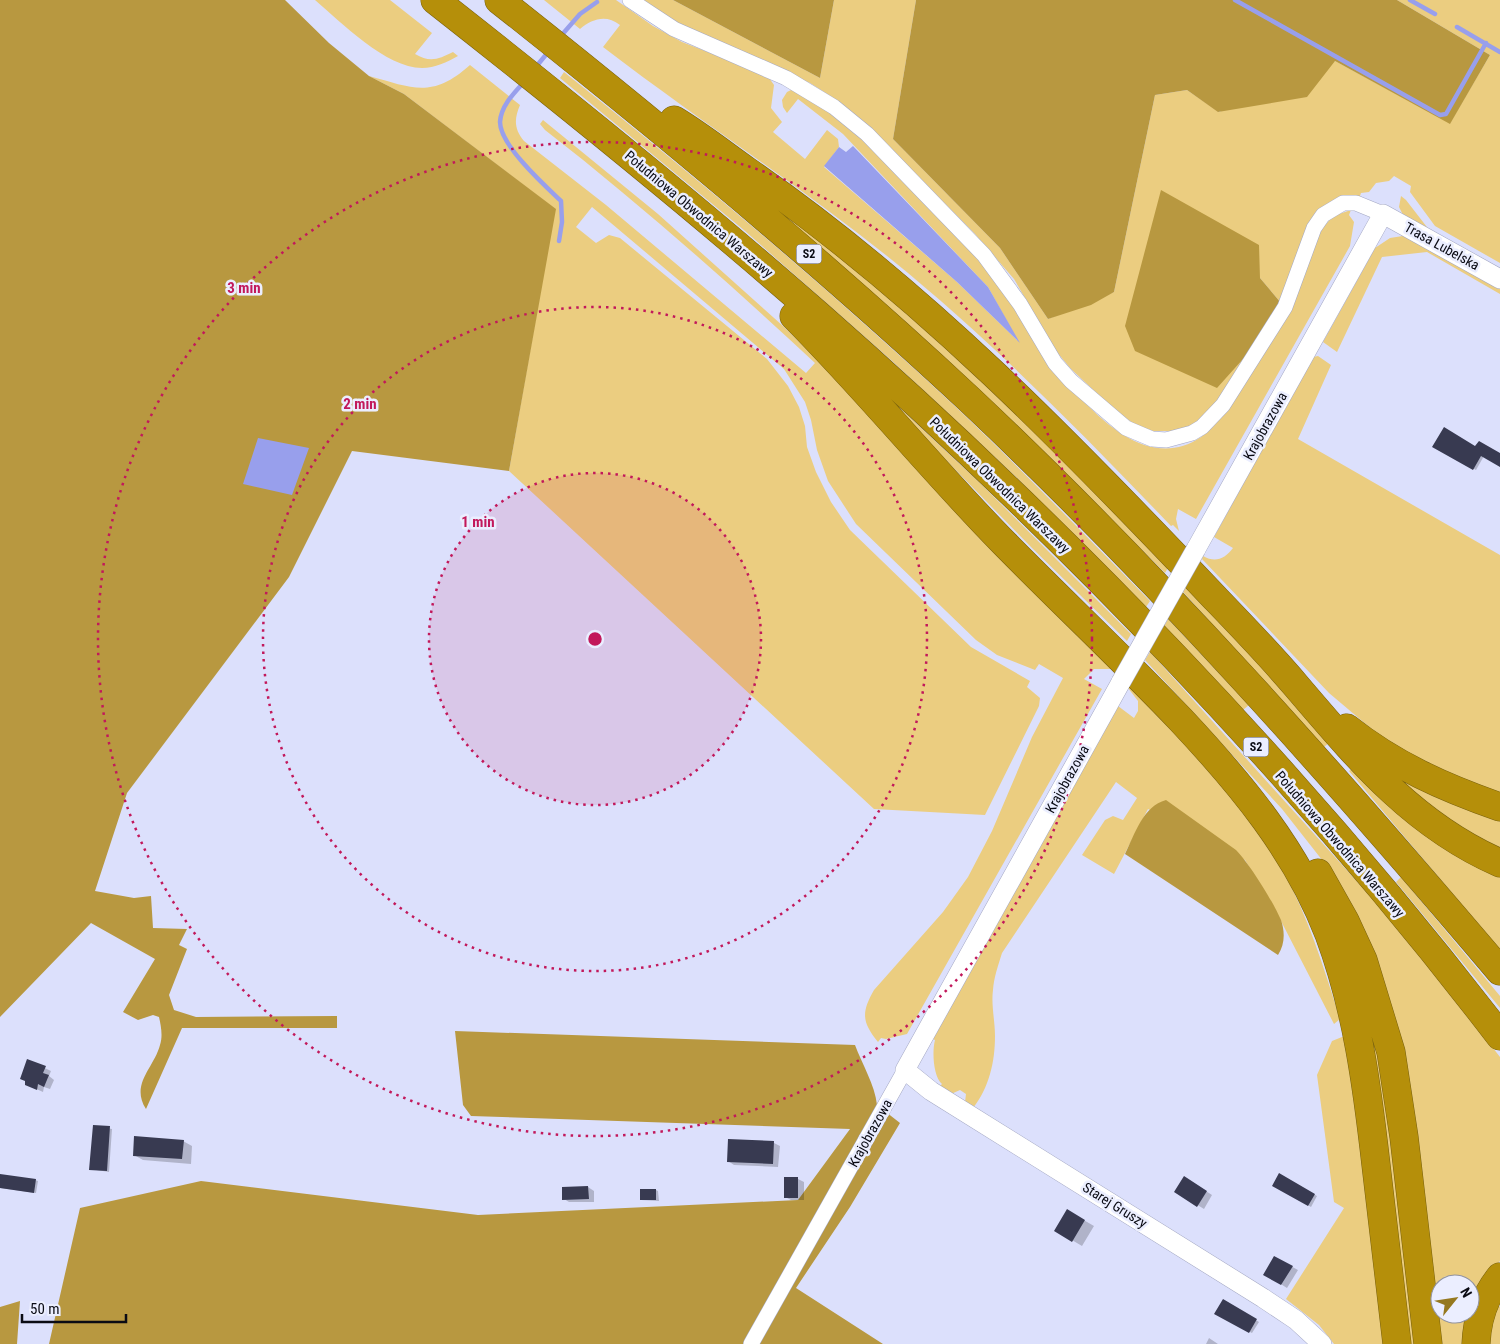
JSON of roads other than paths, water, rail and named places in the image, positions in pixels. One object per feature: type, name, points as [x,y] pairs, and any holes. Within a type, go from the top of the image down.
[{"type":"highway","name":"Południowa Obwodnica Warszawy","points":[[435,0],[642,164],[815,312],[917,404],[1121,603],[1221,708],[1412,927],[1500,1036]]},
{"type":"highway","name":"S2","points":[[499,0],[720,178],[836,278],[1022,451],[1187,618],[1260,696],[1370,818],[1500,971]]},
{"type":"highway","points":[[586,69],[678,122],[791,201],[949,332],[1072,448],[1297,686],[1381,782],[1417,813],[1445,832],[1500,862]]},
{"type":"highway","points":[[642,164],[874,398],[923,457],[987,526],[1158,696],[1226,759],[1284,824],[1308,857],[1330,893],[1363,960],[1391,1052],[1404,1137],[1428,1344]]},
{"type":"highway","points":[[1297,686],[1356,735],[1397,764],[1444,786],[1500,807]]},
{"type":"highway","points":[[1158,696],[1238,783],[1273,828],[1298,869],[1328,931],[1347,985],[1359,1035],[1367,1084],[1397,1344]]},
{"type":"highway","points":[[1476,1344],[1477,1328],[1484,1302],[1490,1289],[1500,1277]]},
{"type":"street","points":[[630,0],[674,29],[786,78],[834,107],[867,134],[984,255],[1020,304],[1055,363],[1071,382],[1126,428],[1152,439],[1166,440],[1192,433],[1202,427],[1223,405],[1285,307],[1314,228],[1323,215],[1344,203],[1356,203],[1383,214]]},
{"type":"street","name":"Trasa Lubelska","points":[[1383,214],[1500,279]]},
{"type":"street","name":"Krajobrazowa","points":[[751,1344],[1383,214]]},
{"type":"street","name":"Starej Gruszy","points":[[905,1070],[931,1091],[1263,1298],[1296,1320],[1322,1344]]},
{"type":"water","points":[[853,146],[988,287],[1020,343],[957,282],[824,166],[839,147],[846,152]]},
{"type":"water","points":[[258,438],[309,448],[292,495],[243,484]]},
{"type":"waterway","points":[[1235,0],[1440,115],[1446,114],[1486,43]]},
{"type":"waterway","points":[[1410,0],[1435,14]]},
{"type":"waterway","points":[[560,37],[580,14],[597,2]]},
{"type":"waterway","points":[[1457,27],[1500,52]]},
{"type":"waterway","points":[[535,68],[549,51]]},
{"type":"waterway","points":[[524,82],[509,100],[500,122],[507,142],[515,153],[561,201],[562,222],[559,241]]}]
